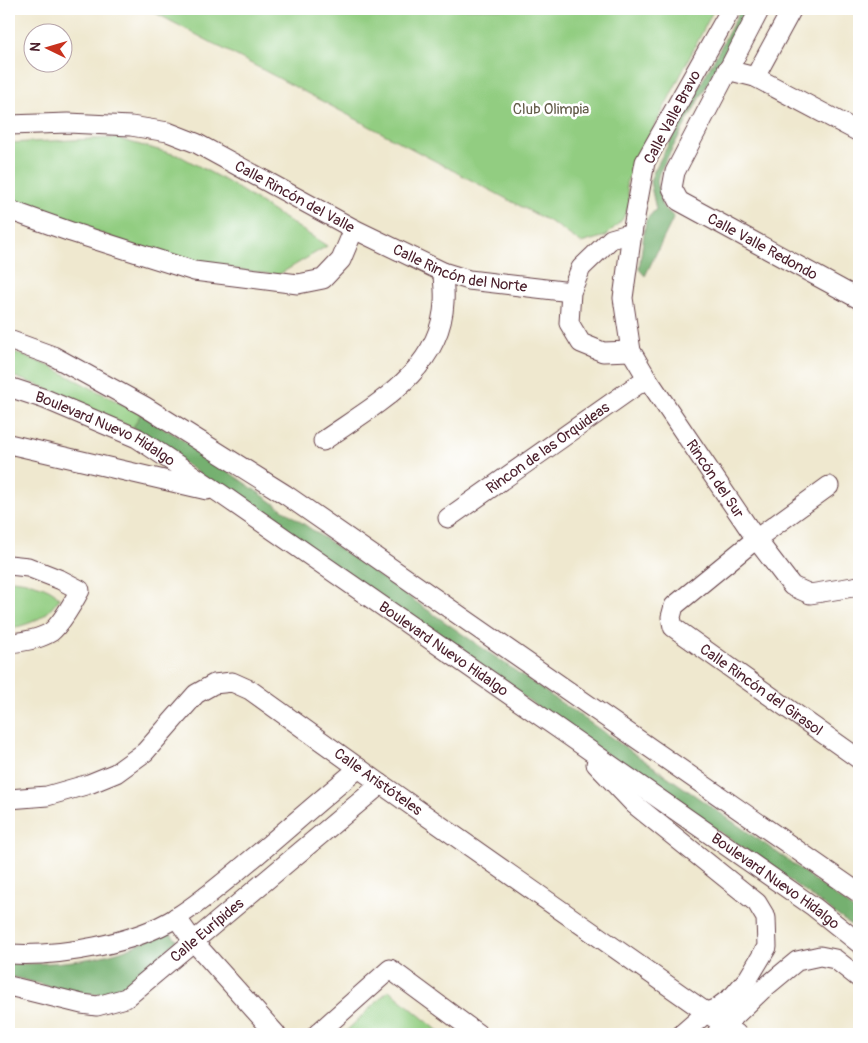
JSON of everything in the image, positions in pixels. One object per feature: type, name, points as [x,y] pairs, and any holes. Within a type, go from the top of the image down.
[{"type":"street","name":"Calle Valle Bravo","points":[[623,298],[645,162],[731,9]]},
{"type":"street","name":"Calle Valle Bravo","points":[[672,188],[675,172],[760,9]]},
{"type":"street","points":[[755,77],[792,9]]},
{"type":"street","points":[[728,70],[755,77],[859,132]]},
{"type":"street","name":"Calle Rincón del Valle","points":[[9,125],[131,126],[168,132],[196,143],[354,229],[341,260],[323,279],[298,284],[194,271],[9,210]]},
{"type":"street","name":"Calle Valle Redondo","points":[[672,188],[678,201],[859,299]]},
{"type":"street","name":"Calle Rincón del Norte","points":[[354,229],[443,272],[469,280],[571,292]]},
{"type":"street","points":[[631,351],[603,352],[581,343],[570,324],[571,292],[581,268],[611,239],[632,233]]},
{"type":"street","points":[[323,441],[401,386],[422,363],[438,335],[444,303],[443,272]]},
{"type":"street","name":"Rincón del Sur","points":[[623,298],[631,351],[647,378],[756,538],[792,586],[810,594],[859,586]]},
{"type":"street","points":[[9,340],[52,356],[144,406],[286,495],[859,893]]},
{"type":"street","name":"Rincon de las Orquideas","points":[[448,518],[647,378]]},
{"type":"street","name":"Boulevard Nuevo Hidalgo","points":[[9,387],[137,438],[221,494],[814,907],[859,943]]},
{"type":"street","points":[[9,444],[221,494]]},
{"type":"street","points":[[756,538],[829,486]]},
{"type":"street","name":"Calle Rincón del Girasol","points":[[756,538],[674,606],[671,617],[673,627],[859,759]]},
{"type":"street","points":[[9,565],[28,566],[80,590],[70,608],[50,632],[25,642],[9,643]]},
{"type":"street","name":"Calle Aristóteles","points":[[9,799],[47,796],[89,784],[116,773],[145,752],[196,694],[214,684],[232,682],[250,690],[707,1012],[726,1031]]},
{"type":"street","points":[[569,736],[634,804],[757,903],[766,918],[767,947],[755,983],[726,1031]]},
{"type":"street","name":"Calle Eurípides","points":[[9,954],[31,954],[90,948],[150,930],[176,918],[212,892],[359,768]]},
{"type":"street","name":"Calle Eurípides","points":[[9,986],[97,1006],[111,1004],[126,998],[381,784]]},
{"type":"street","points":[[176,918],[276,1034]]},
{"type":"street","points":[[682,1034],[707,1012],[717,1008],[755,983],[797,961],[820,956],[835,959],[859,978]]},
{"type":"street","points":[[316,1034],[390,969],[454,1028],[478,1034]]},
{"type":"green space","name":"Club Olimpia","points":[[148,9],[714,9],[626,183],[630,204],[622,220],[606,236],[581,243],[556,225]]},
{"type":"green space","points":[[741,9],[748,9],[659,173],[657,181],[662,206],[674,217],[645,276],[639,269],[646,220],[656,209],[650,182],[653,173]]},
{"type":"green space","points":[[115,138],[180,156],[228,182],[327,246],[278,275],[175,261],[9,199],[9,143]]},
{"type":"green space","points":[[9,350],[49,366],[141,414],[133,428],[41,386],[9,375]]},
{"type":"green space","points":[[141,414],[177,436],[785,858],[859,914],[859,931],[778,872],[133,428]]},
{"type":"green space","points":[[9,580],[45,587],[56,594],[59,599],[48,612],[37,620],[9,629]]},
{"type":"green space","points":[[168,931],[177,940],[142,975],[119,991],[108,994],[80,993],[9,976],[9,964],[33,964],[94,958],[130,948]]},
{"type":"green space","points":[[389,990],[442,1034],[343,1034]]}]
